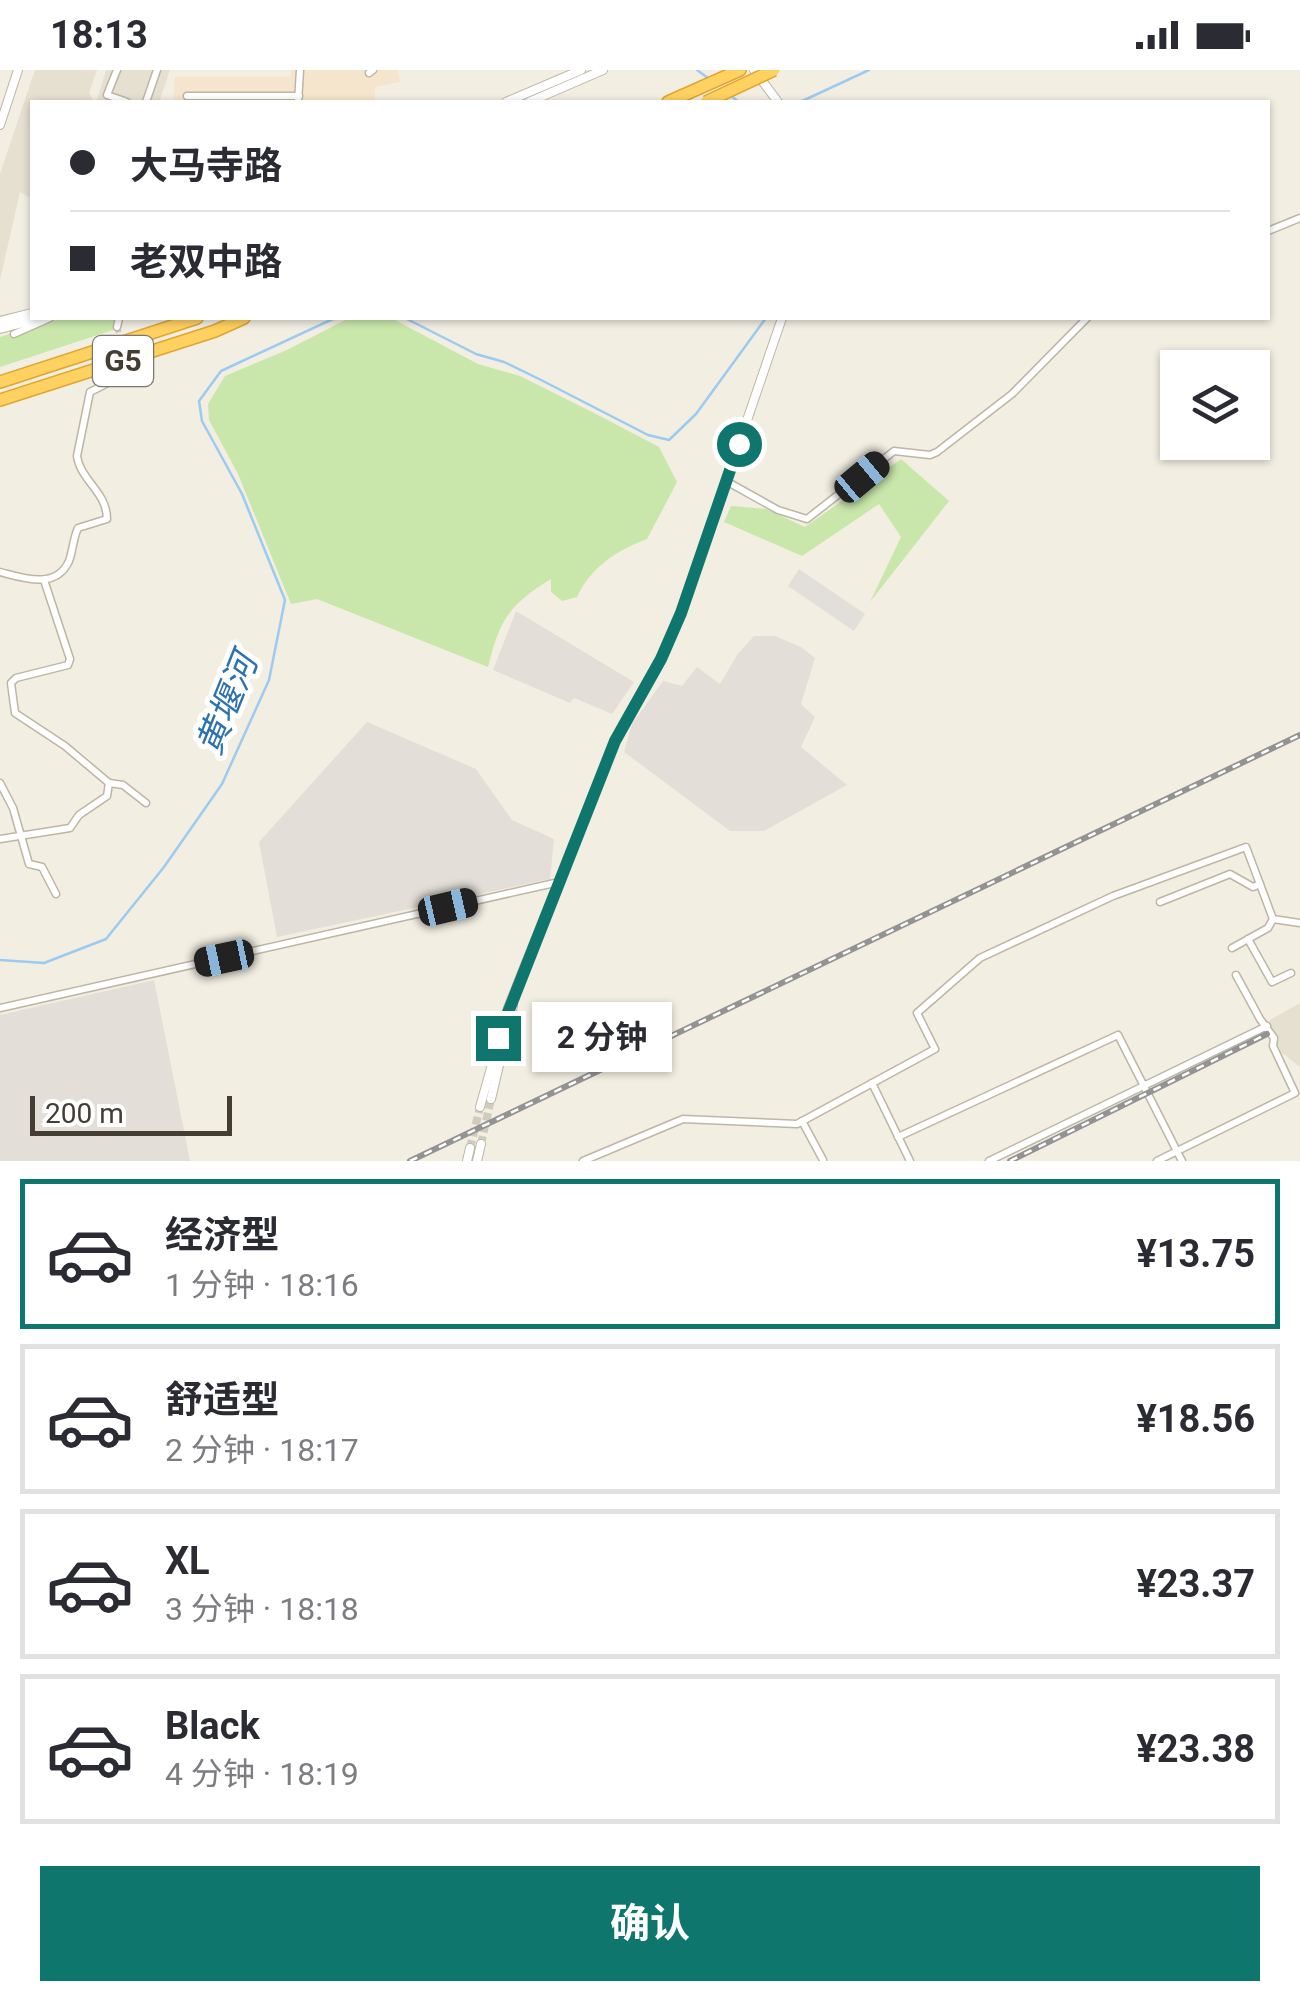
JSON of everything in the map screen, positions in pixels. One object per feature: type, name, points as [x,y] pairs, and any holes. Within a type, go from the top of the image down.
[{"type":"highway","points":[[672,100],[740,70]]},
{"type":"highway","points":[[710,100],[774,70]]},
{"type":"highway","name":"G5","points":[[0,382],[191,320]]},
{"type":"highway","name":"G5","points":[[0,400],[239,320]]},
{"type":"street","points":[[0,125],[4,97],[18,70]]},
{"type":"street","points":[[117,70],[107,95],[121,100]]},
{"type":"street","points":[[147,100],[157,70]]},
{"type":"street","points":[[186,96],[298,99],[300,70]]},
{"type":"street","points":[[511,100],[581,70]]},
{"type":"street","points":[[534,100],[602,70]]},
{"type":"street","points":[[754,70],[775,100]]},
{"type":"street","points":[[1270,229],[1300,218]]},
{"type":"street","points":[[0,321],[30,314]]},
{"type":"street","points":[[0,329],[34,320]]},
{"type":"street","points":[[14,334],[46,320]]},
{"type":"street","points":[[480,1106],[518,982],[615,741],[661,659],[681,613],[781,320]]},
{"type":"street","points":[[726,481],[778,510],[807,519],[894,450],[930,455],[937,452],[1012,394],[1086,320]]},
{"type":"street","points":[[0,572],[44,580],[62,570],[70,559],[78,528],[107,519],[107,506],[78,465],[77,456],[90,392],[129,372],[129,364]]},
{"type":"street","points":[[44,580],[70,658],[68,665],[16,678],[11,683],[16,714],[65,746],[109,783],[123,785],[146,803]]},
{"type":"street","points":[[0,839],[70,828],[79,815],[107,796],[109,783]]},
{"type":"street","points":[[0,784],[23,837],[28,864],[42,867],[56,894]]},
{"type":"street","points":[[583,1161],[683,1119],[797,1124],[936,1049],[917,1013],[980,958],[1113,896],[1246,847],[1273,919],[1268,928],[1232,948]]},
{"type":"street","points":[[1160,902],[1230,874],[1252,887],[1260,884]]},
{"type":"street","points":[[0,1008],[560,882]]},
{"type":"street","points":[[1273,919],[1300,923]]},
{"type":"street","points":[[1248,939],[1272,982],[1291,973]]},
{"type":"street","points":[[1157,1161],[1294,1093],[1273,1046],[1274,1038],[1236,975]]},
{"type":"street","points":[[491,1099],[518,982]]},
{"type":"street","points":[[989,1161],[1268,1026]]},
{"type":"street","points":[[898,1137],[1118,1035],[1182,1161]]},
{"type":"street","points":[[872,1083],[910,1161]]},
{"type":"street","points":[[802,1121],[822,1160]]},
{"type":"street","points":[[476,1161],[480,1144]]},
{"type":"street","points":[[467,1161],[470,1148]]},
{"type":"shaded area","points":[[35,70],[97,70],[89,93],[93,100],[30,100],[30,198],[20,192],[0,280],[0,174]]},
{"type":"shaded area","points":[[106,70],[170,70],[160,100],[97,100]]},
{"type":"shaded area","points":[[291,70],[398,70],[400,82],[375,87],[375,100],[173,100],[175,77],[290,77]]},
{"type":"shaded area","points":[[799,569],[865,614],[854,631],[788,586]]},
{"type":"shaded area","points":[[516,611],[634,682],[612,714],[574,698],[570,703],[493,670]]},
{"type":"shaded area","points":[[754,636],[775,636],[815,658],[801,704],[815,717],[801,747],[847,785],[764,831],[730,831],[624,752],[632,724],[663,681],[682,686],[697,667],[720,684]]},
{"type":"shaded area","points":[[367,722],[476,769],[512,820],[554,839],[550,879],[277,937],[259,842]]},
{"type":"shaded area","points":[[154,980],[190,1161],[0,1161],[0,1015]]},
{"type":"shaded area","points":[[1300,1003],[1300,1067],[1281,1052],[1268,1021]]},
{"type":"green space","points":[[55,320],[115,320],[113,330],[0,367],[0,337]]},
{"type":"green space","points":[[345,320],[395,320],[478,364],[520,376],[659,447],[677,482],[647,539],[606,561],[589,577],[577,597],[562,601],[551,592],[551,579],[525,597],[502,625],[488,667],[317,599],[291,604],[238,474],[209,420],[208,404],[225,376]]},
{"type":"green space","points":[[901,459],[949,501],[870,602],[901,537],[879,504],[802,556],[724,522],[731,506],[766,509],[805,527]]},
{"type":"waterway","name":"黄堰河","points":[[697,70],[708,78]]},
{"type":"waterway","points":[[804,100],[869,70]]},
{"type":"waterway","name":"黄堰河","points":[[730,95],[736,100]]},
{"type":"waterway","name":"黄堰河","points":[[0,960],[44,963],[106,939],[164,867],[222,784],[269,680],[285,600],[242,494],[202,421],[199,401],[221,371],[331,320]]},
{"type":"waterway","name":"黄堰河","points":[[409,320],[476,354],[504,362],[648,435],[669,440],[696,414],[765,320]]},
{"type":"tunnel","points":[[117,327],[127,359]]},
{"type":"tunnel","points":[[481,1144],[491,1099]]},
{"type":"tunnel","points":[[470,1148],[480,1107]]},
{"type":"railway","points":[[410,1161],[1300,735]]},
{"type":"railway","points":[[1010,1161],[1267,1034]]},
{"type":"route","points":[[498,1038],[615,741],[661,659],[681,613],[739,444]]}]
